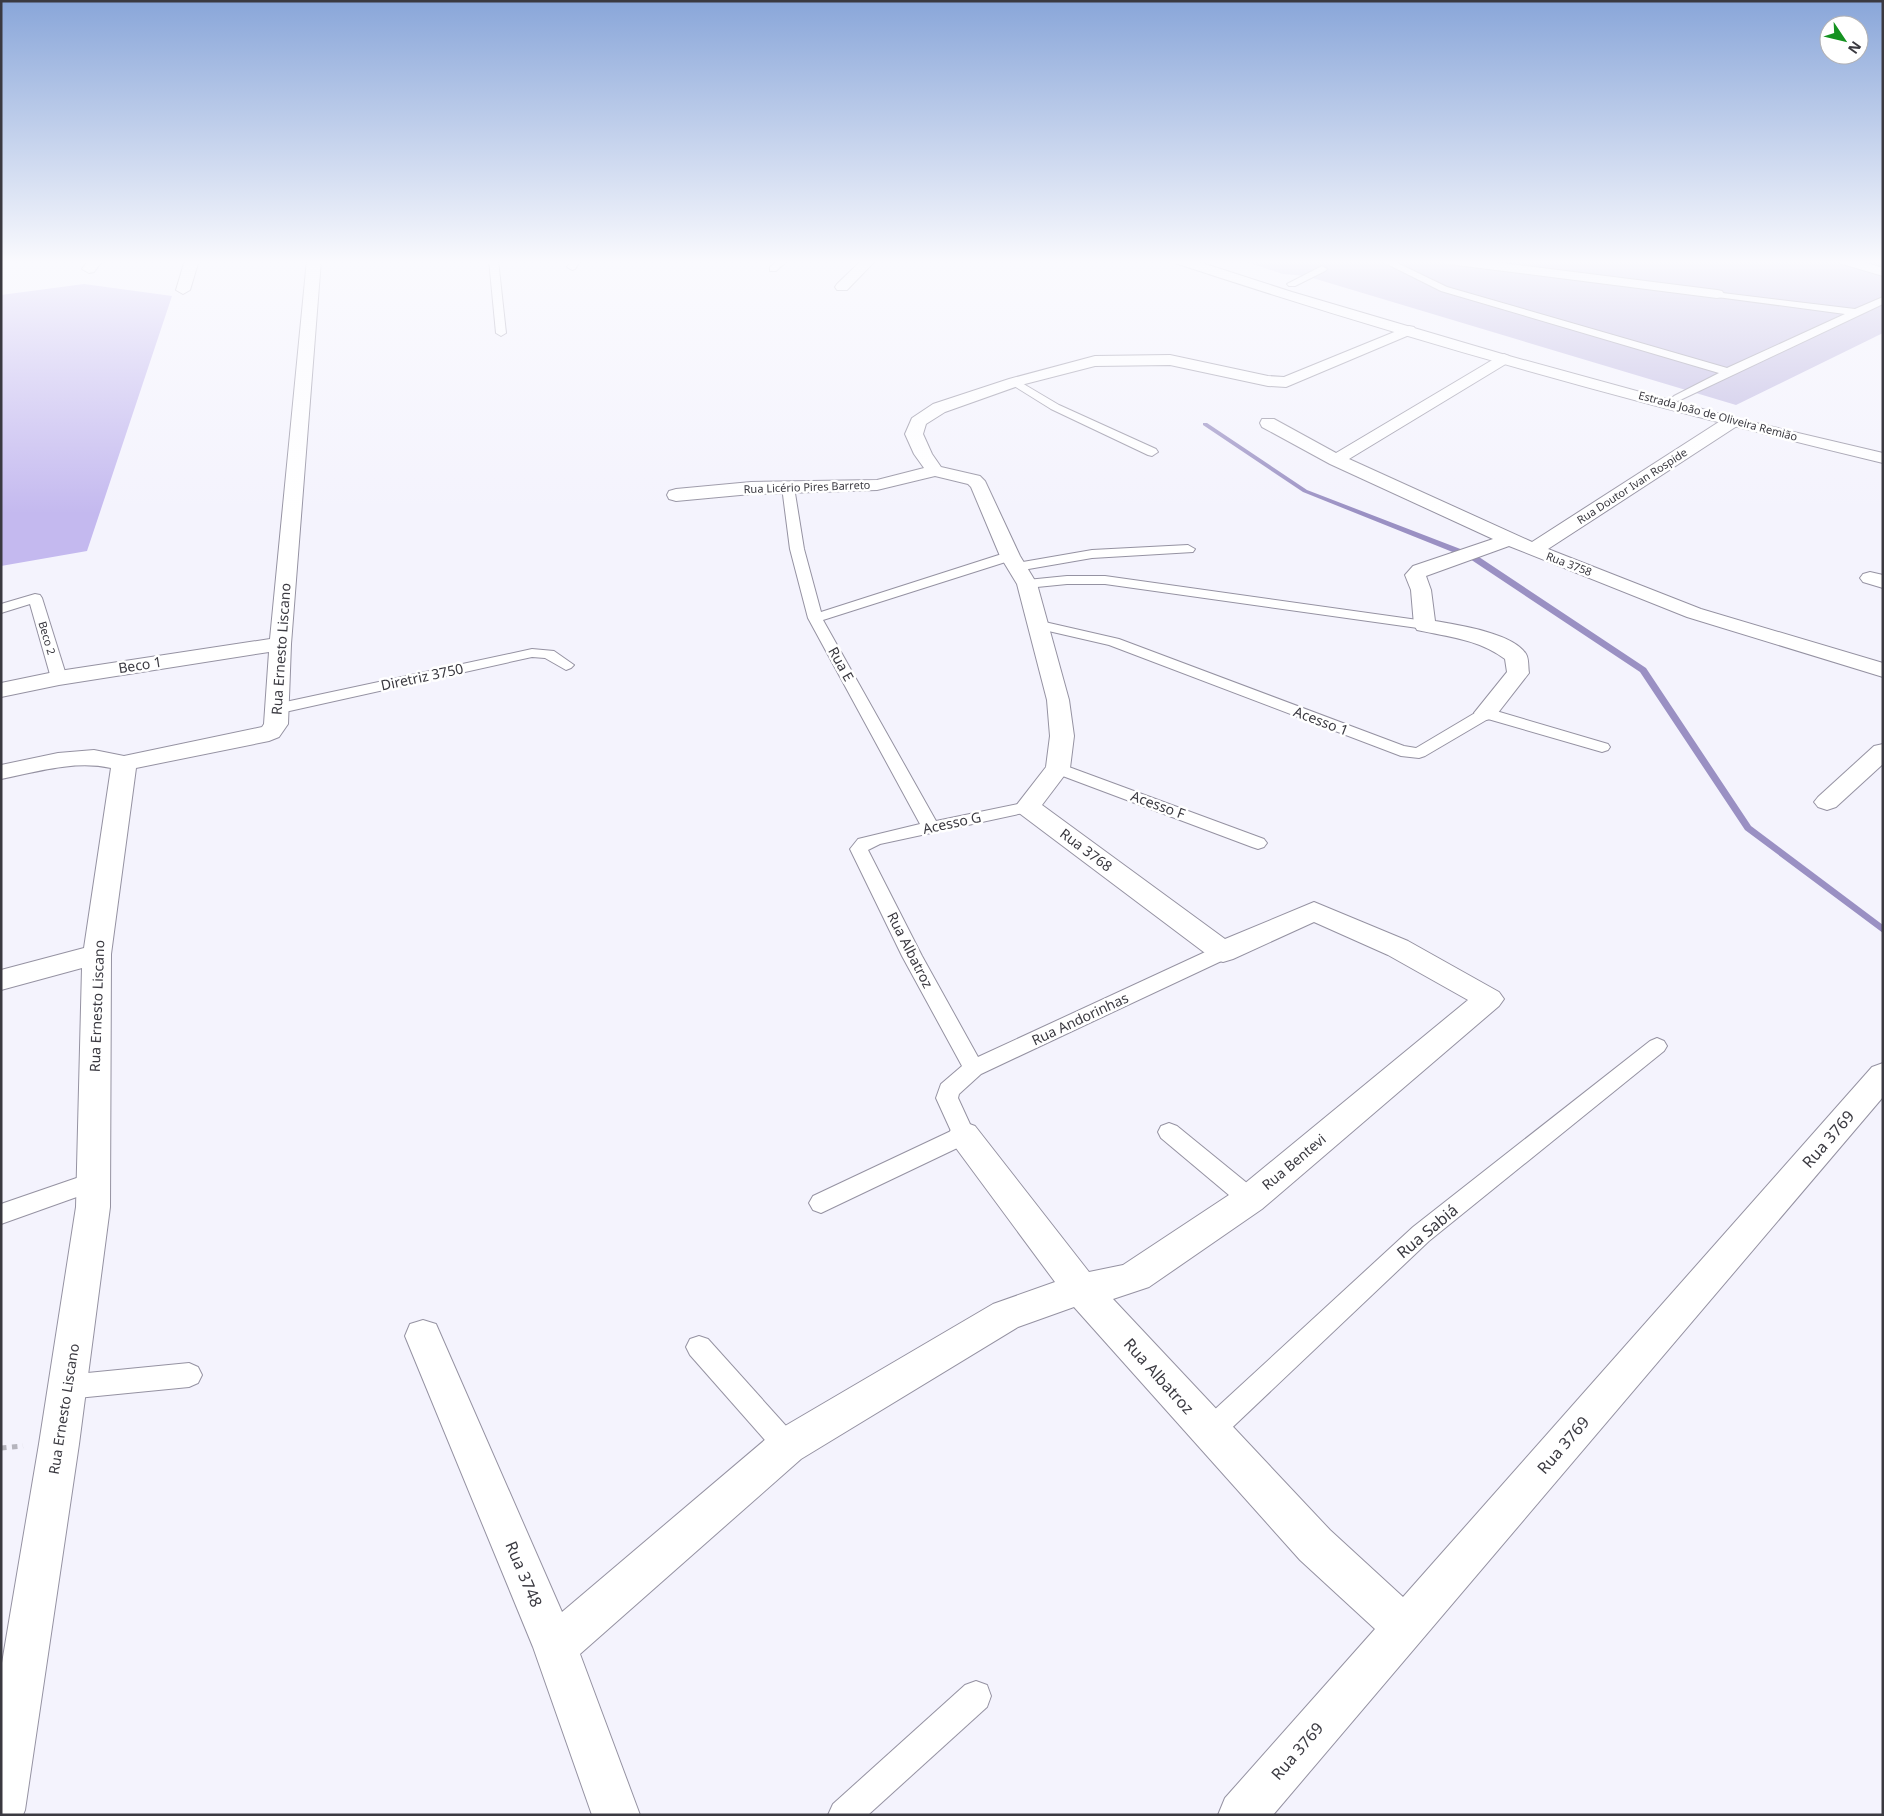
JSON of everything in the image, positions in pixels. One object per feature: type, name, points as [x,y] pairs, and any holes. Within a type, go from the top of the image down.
[{"type":"street","name":"Rua Ernesto Liscano","points":[[1,1810],[93,1207],[97,954],[124,763],[261,736],[271,732],[276,724],[280,644],[306,345]]},
{"type":"street","points":[[1028,807],[1058,768],[1062,736],[1058,700],[1018,569],[979,485],[974,480],[935,471],[923,454],[914,434],[918,422],[939,408],[1015,382],[1095,361],[1170,360],[1278,383],[1286,382],[1374,345]]},
{"type":"street","name":"Estrada João de Oliveira Remião","points":[[1459,345],[1731,422],[1883,458]]},
{"type":"street","name":"Estrada João de Oliveira Remião","points":[[1489,345],[1678,398],[1883,449]]},
{"type":"street","points":[[1336,460],[1504,358]]},
{"type":"street","name":"Rua Doutor Ivan Rospide","points":[[1533,550],[1731,422]]},
{"type":"street","name":"Rua 3758","points":[[1268,423],[1336,460],[1533,550],[1694,613],[1883,670]]},
{"type":"street","name":"Rua Licério Pires Barreto","points":[[676,495],[751,488],[877,485],[935,471]]},
{"type":"street","points":[[1486,713],[1518,673],[1516,656],[1498,643],[1466,633],[1425,625],[1422,590],[1415,575],[1420,570],[1487,549],[1509,539]]},
{"type":"street","name":"Beco 1","points":[[1,690],[59,678],[280,644]]},
{"type":"street","points":[[1827,802],[1883,751]]},
{"type":"street","points":[[1,772],[58,760],[94,757],[124,763]]},
{"type":"street","name":"Rua 3768","points":[[1028,807],[1223,952]]},
{"type":"street","name":"Rua Bentevi","points":[[555,1647],[787,1446],[1006,1315],[1080,1289],[1117,1283],[1136,1276],[1250,1199],[1488,999],[1398,948],[1314,911],[1223,952]]},
{"type":"street","points":[[1,980],[97,954]]},
{"type":"street","name":"Rua 3769","points":[[1242,1815],[1883,1076]]},
{"type":"street","name":"Rua Albatroz","points":[[964,1135],[1080,1289],[1209,1432],[1315,1545],[1405,1627]]},
{"type":"street","name":"Rua 3748","points":[[423,1336],[555,1647],[616,1815]]},
{"type":"lane","points":[[1635,345],[1728,372]]},
{"type":"lane","points":[[1678,398],[1786,345]]},
{"type":"lane","points":[[1015,382],[1055,407],[1152,452]]},
{"type":"lane","name":"Rua E","points":[[788,487],[798,549],[815,618],[931,828]]},
{"type":"lane","points":[[815,618],[1018,569],[1092,554],[1188,549]]},
{"type":"lane","points":[[1018,569],[1067,580],[1106,580],[1425,625]]},
{"type":"lane","name":"Beco 2","points":[[1,609],[35,598],[59,678]]},
{"type":"lane","name":"Acesso 1","points":[[1036,624],[1114,642],[1401,751],[1419,753],[1486,713]]},
{"type":"lane","name":"Diretriz 3750","points":[[276,709],[532,653],[548,654],[566,665]]},
{"type":"lane","points":[[1486,713],[1602,747]]},
{"type":"lane","name":"Acesso F","points":[[1058,768],[1258,843]]},
{"type":"lane","name":"Acesso G","points":[[876,839],[1028,807]]},
{"type":"lane","name":"Rua Albatroz","points":[[876,839],[864,843],[860,849],[912,956],[974,1068]]},
{"type":"lane","name":"Rua Andorinhas","points":[[947,1098],[949,1090],[974,1068],[1223,952]]},
{"type":"lane","name":"Rua Sabiá","points":[[1209,1432],[1421,1234],[1657,1046]]},
{"type":"lane","name":"Rua Albatroz","points":[[947,1098],[964,1135]]},
{"type":"lane","points":[[1169,1132],[1250,1199]]},
{"type":"lane","points":[[821,1203],[964,1135]]},
{"type":"lane","points":[[1,1214],[94,1181]]},
{"type":"lane","points":[[699,1347],[787,1446]]},
{"type":"lane","points":[[67,1387],[189,1375]]},
{"type":"lane","points":[[844,1815],[976,1696]]},
{"type":"shaded area","points":[[1,345],[156,345],[87,551],[1,566]]},
{"type":"shaded area","points":[[1535,345],[1859,345],[1736,405]]},
{"type":"waterway","points":[[1205,424],[1305,491],[1473,557],[1643,670],[1748,828],[1883,930]]}]
